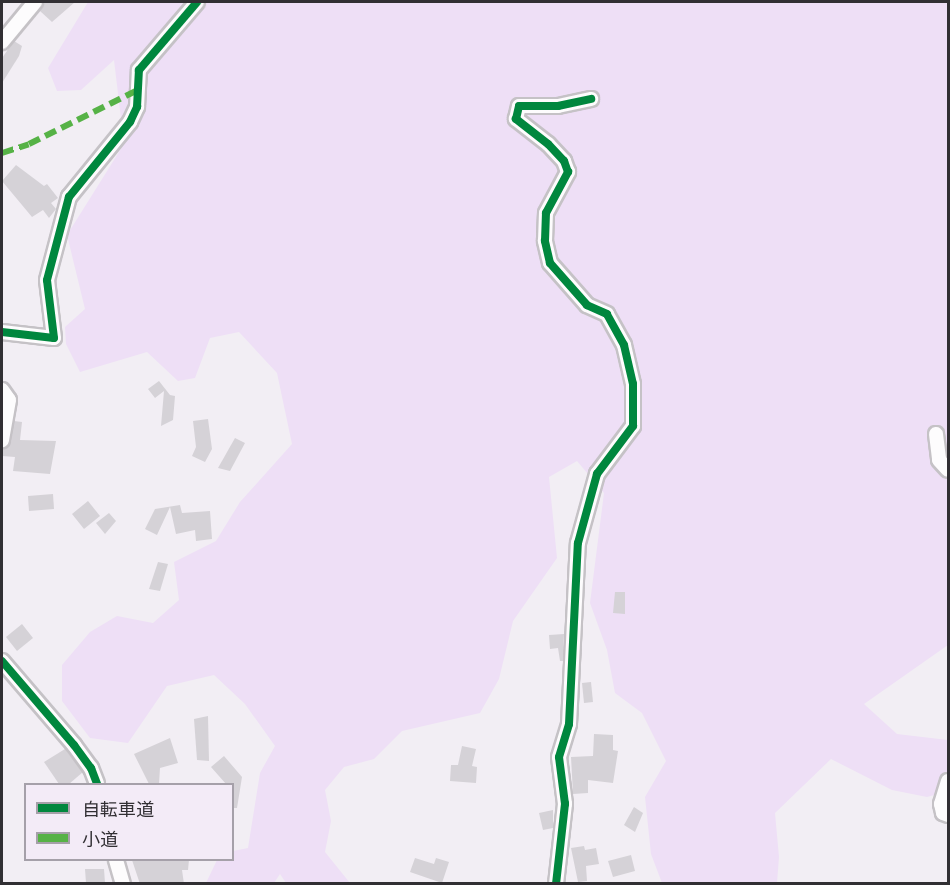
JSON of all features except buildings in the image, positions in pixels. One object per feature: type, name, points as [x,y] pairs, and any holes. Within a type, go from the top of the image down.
[{"type":"street","points":[[2,42],[35,2]]},
{"type":"street","points":[[2,332],[54,338],[46,280],[69,197],[130,122],[137,107],[139,70],[197,2]]},
{"type":"street","points":[[555,884],[565,804],[559,757],[569,724],[578,543],[597,474],[633,426],[633,384],[624,345],[607,314],[587,305],[550,263],[544,241],[546,213],[568,172],[564,161],[548,144],[516,119],[519,106],[558,106],[591,99]]},
{"type":"street","points":[[2,390],[9,400],[2,440]]},
{"type":"street","points":[[936,434],[939,460],[948,470]]},
{"type":"street","points":[[2,661],[74,745],[91,768],[97,783]]},
{"type":"street","points":[[948,781],[941,804],[943,813],[948,815]]},
{"type":"street","points":[[116,861],[123,884]]},
{"type":"shaded area","points":[[88,2],[948,2],[948,645],[864,704],[897,734],[948,740],[948,791],[927,797],[892,790],[831,759],[775,813],[779,857],[777,883],[662,883],[651,854],[645,797],[666,761],[642,713],[615,693],[607,650],[590,603],[604,493],[577,461],[549,477],[557,558],[513,621],[499,679],[480,713],[402,731],[374,759],[344,767],[325,790],[331,821],[325,852],[350,883],[286,883],[280,874],[274,883],[206,883],[217,861],[234,861],[234,851],[248,848],[260,773],[275,746],[245,704],[214,675],[167,686],[128,743],[90,738],[62,701],[62,665],[90,632],[117,616],[153,623],[179,600],[174,562],[216,541],[240,502],[292,444],[277,373],[239,332],[210,338],[195,378],[178,381],[147,352],[80,372],[66,344],[65,327],[85,309],[67,235],[124,144],[114,60],[81,90],[57,91],[48,68]]},
{"type":"marked path","points":[[2,153],[29,144],[138,90]]},
{"type":"cycle path","points":[[2,332],[54,338],[47,280],[69,197],[130,122],[137,107],[139,70],[197,2]]},
{"type":"cycle path","points":[[556,884],[565,804],[559,757],[569,724],[578,543],[597,474],[633,426],[633,384],[624,345],[607,314],[587,305],[550,263],[545,241],[546,213],[568,172],[564,161],[548,144],[516,119],[519,106],[558,106],[591,99]]},
{"type":"cycle path","points":[[2,661],[74,745],[91,768],[97,783]]}]
